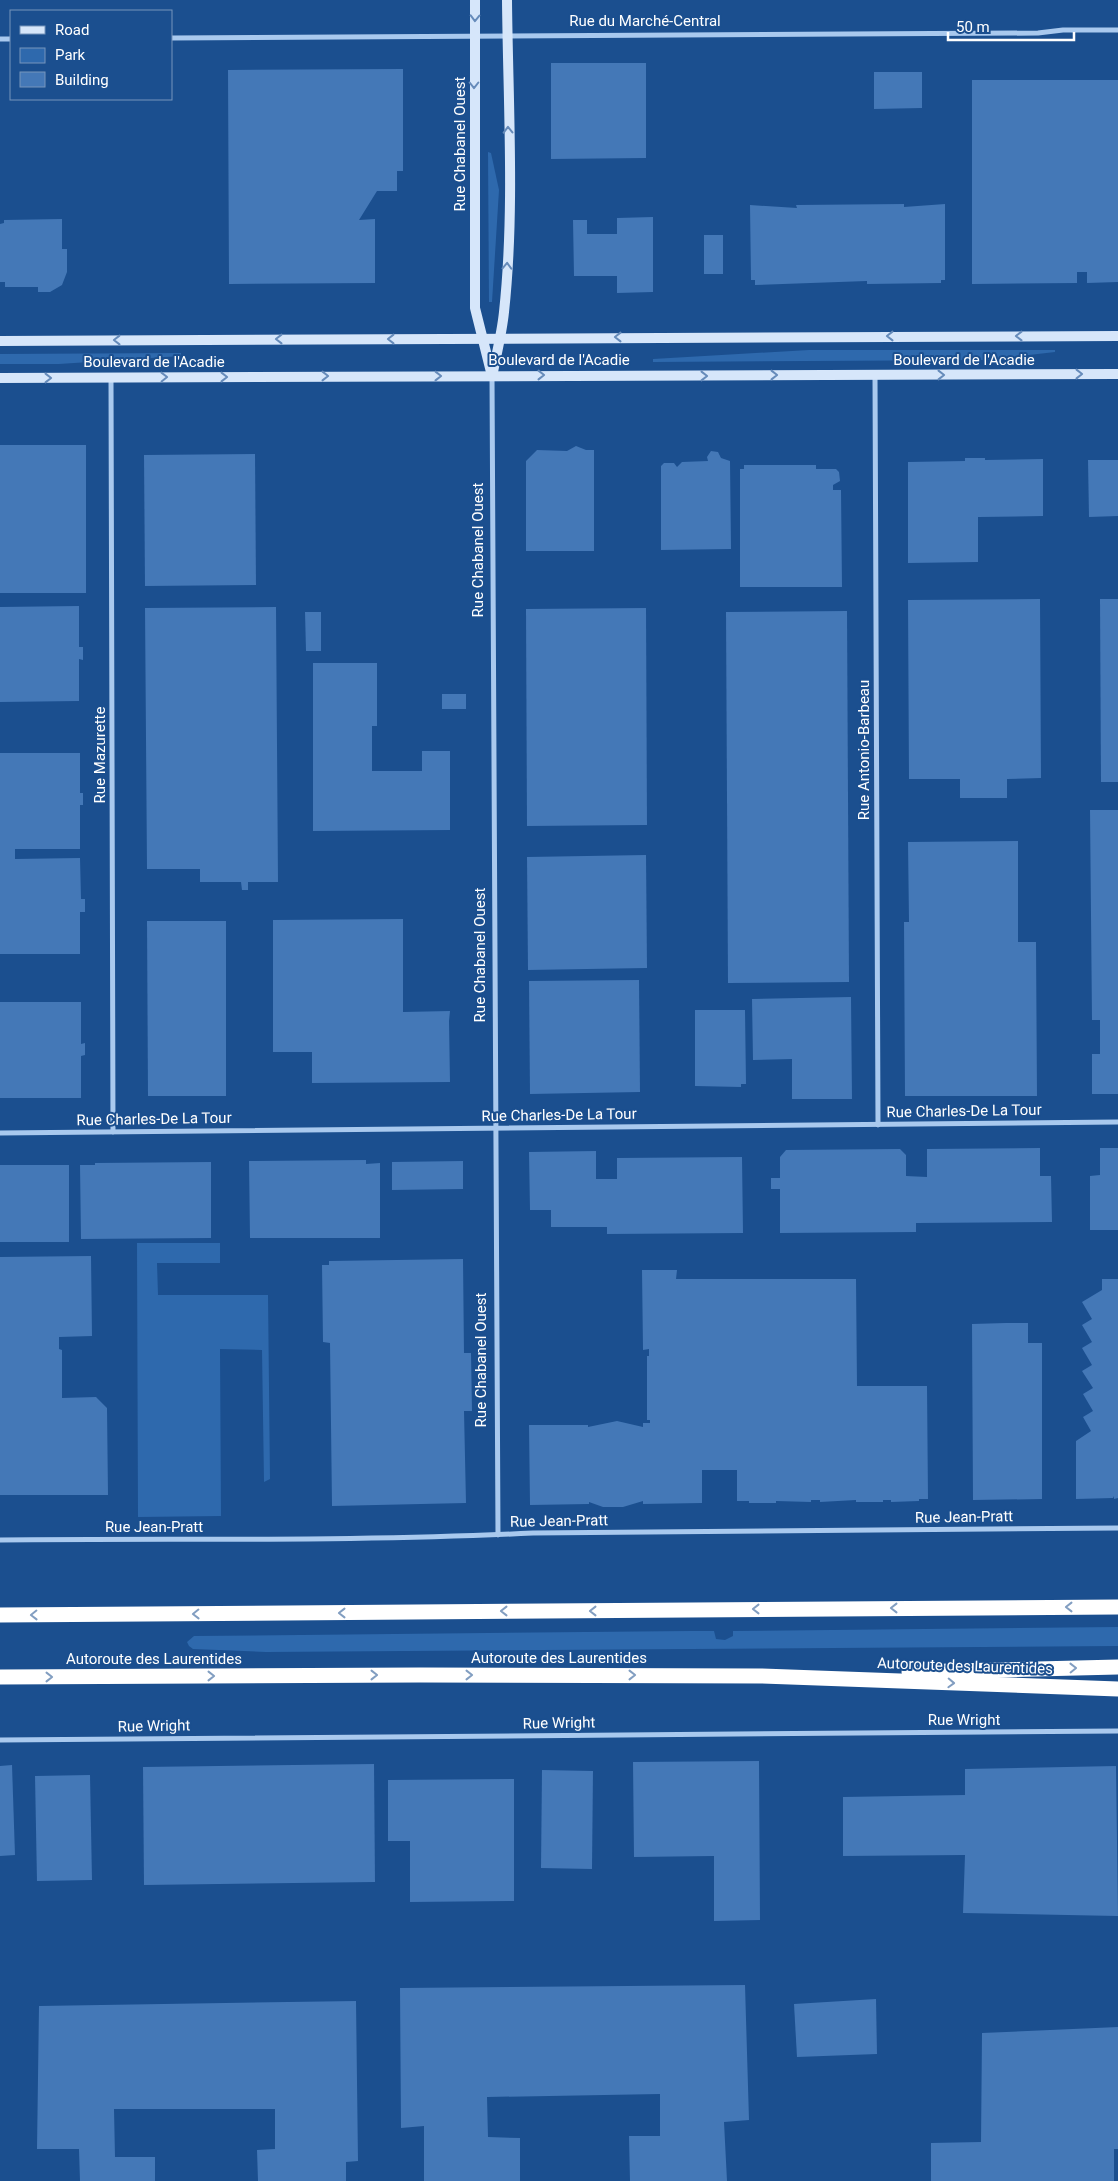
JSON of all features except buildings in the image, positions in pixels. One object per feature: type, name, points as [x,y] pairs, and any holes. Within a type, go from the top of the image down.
[{"type":"highway","points":[[0,1615],[1118,1607]]},
{"type":"highway","points":[[762,1676],[1118,1667]]},
{"type":"highway","name":"Autoroute des Laurentides","points":[[0,1677],[762,1676],[1118,1690]]},
{"type":"main road","name":"Rue Chabanel Ouest","points":[[475,0],[475,308],[492,376]]},
{"type":"main road","name":"Rue Chabanel Ouest","points":[[492,376],[506,298],[509,197],[508,0]]},
{"type":"main road","name":"Boulevard de l'Acadie","points":[[0,341],[500,337],[1118,336]]},
{"type":"main road","name":"Boulevard de l'Acadie","points":[[0,378],[1118,374]]},
{"type":"street","name":"Rue du Marché-Central","points":[[172,38],[1029,33],[1063,30],[1118,30]]},
{"type":"street","name":"Rue Chabanel Ouest","points":[[492,376],[498,1535]]},
{"type":"street","name":"Rue Antonio-Barbeau","points":[[875,376],[878,1125]]},
{"type":"street","name":"Rue Mazurette","points":[[111,378],[113,1132]]},
{"type":"street","name":"Rue Charles-De La Tour","points":[[0,1133],[1118,1122]]},
{"type":"street","name":"Rue Jean-Pratt","points":[[0,1540],[349,1538],[1118,1528]]},
{"type":"street","name":"Rue Wright","points":[[0,1740],[1118,1731]]},
{"type":"green space","points":[[488,152],[491,153],[499,190],[492,302],[489,302]]},
{"type":"green space","points":[[809,350],[1055,350],[1055,352],[987,360],[653,362],[653,359]]},
{"type":"green space","points":[[181,353],[181,356],[59,364],[0,364],[0,354]]},
{"type":"green space","points":[[137,1243],[220,1243],[220,1263],[157,1263],[158,1295],[268,1295],[270,1479],[264,1482],[262,1350],[220,1349],[221,1516],[138,1517]]},
{"type":"green space","points":[[1118,1627],[1118,1646],[266,1652],[193,1649],[187,1642],[194,1636],[690,1631],[714,1631],[716,1639],[725,1640],[733,1636],[733,1631]]}]
